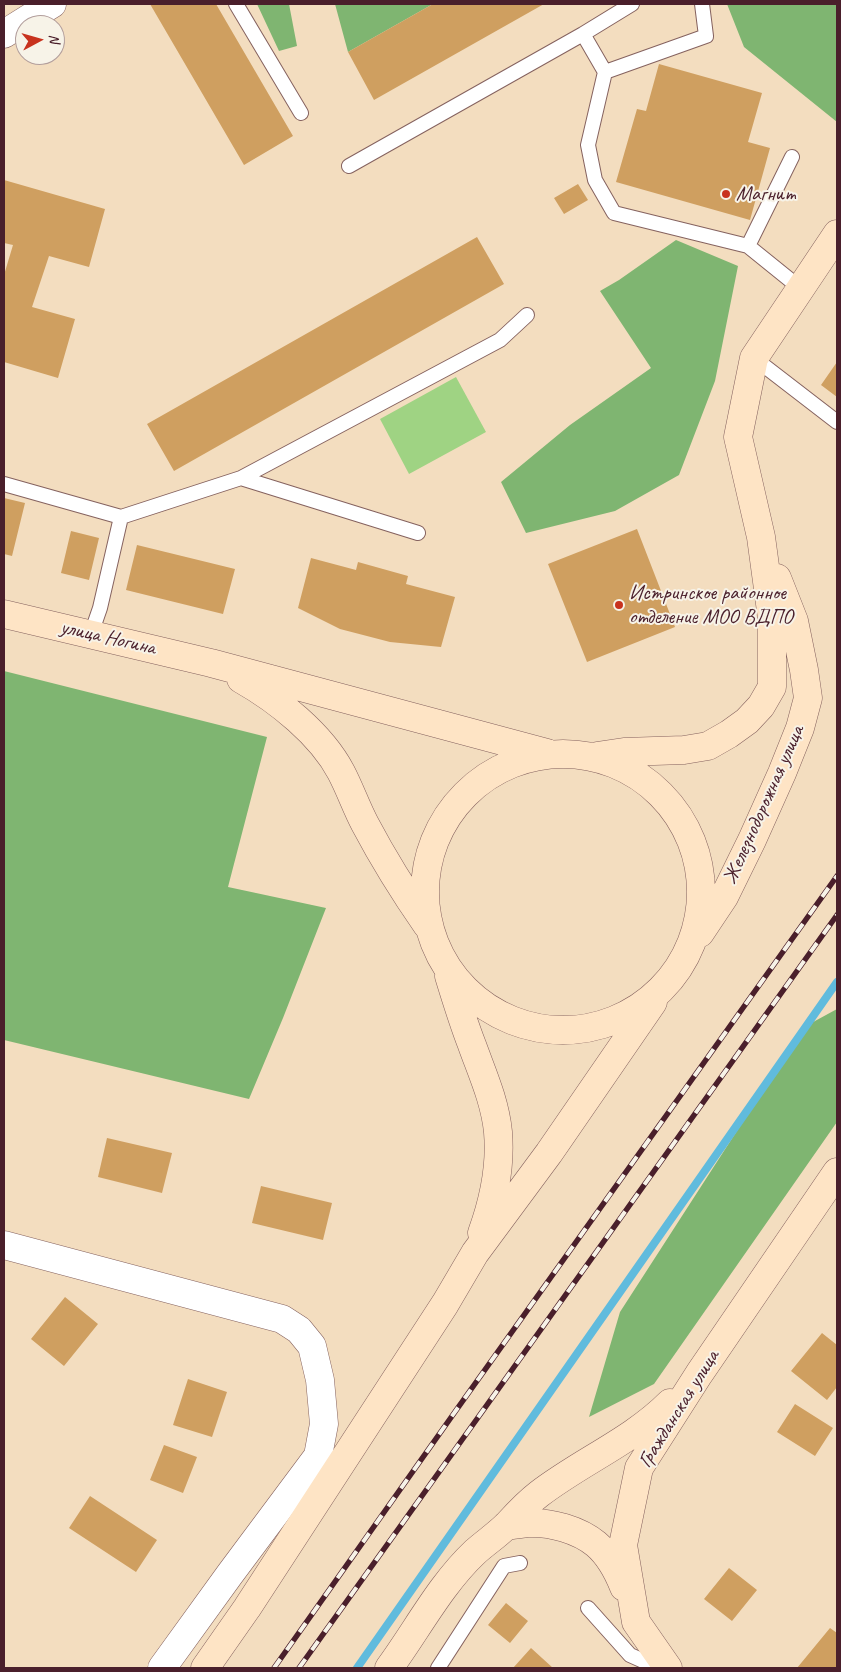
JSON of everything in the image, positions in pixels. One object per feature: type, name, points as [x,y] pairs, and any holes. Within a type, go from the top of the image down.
[{"type":"street","points":[[4,34],[52,4]]},
{"type":"street","name":"Железнодорожная улица","points":[[590,757],[624,752],[684,750],[708,746],[747,721],[761,706],[772,687],[772,618],[761,537],[738,437],[754,358],[837,234]]},
{"type":"street","name":"Железнодорожная улица","points":[[689,951],[724,897],[752,840],[793,746],[808,698],[794,621],[761,537]]},
{"type":"street","name":"улица Ногина","points":[[4,614],[211,663]]},
{"type":"street","points":[[211,663],[551,754]]},
{"type":"street","points":[[211,663],[258,688],[285,708],[319,741],[340,770],[363,822],[397,881],[429,928]]},
{"type":"street","points":[[205,1668],[424,1337],[476,1253],[621,1052],[689,951],[697,928],[701,904],[701,880],[697,857],[688,834],[677,813],[661,794],[642,779],[622,767],[590,757],[575,754],[551,754],[527,758],[490,775],[465,794],[449,813],[429,857],[426,872],[425,905],[429,928],[437,951],[447,970],[471,1044],[486,1078],[494,1106],[498,1131],[499,1155],[496,1183],[490,1211],[476,1253]]},
{"type":"street","points":[[447,970],[465,991],[484,1006],[504,1018],[527,1027],[551,1031],[575,1031],[614,1021],[642,1006],[661,991]]},
{"type":"street","name":"Гражданская улица","points":[[668,1668],[636,1622],[623,1545],[639,1468],[699,1374],[837,1172]]},
{"type":"street","points":[[4,1245],[282,1319],[299,1330],[312,1346],[320,1380],[324,1424],[318,1456],[162,1668]]},
{"type":"street","points":[[389,1668],[446,1585],[474,1552],[506,1526],[522,1507],[541,1492],[628,1438],[657,1416],[699,1374]]},
{"type":"street","points":[[506,1526],[530,1523],[552,1525],[578,1534],[596,1544],[610,1560],[634,1610]]},
{"type":"lane","points":[[236,4],[302,113]]},
{"type":"lane","points":[[348,166],[583,34],[632,4]]},
{"type":"lane","points":[[605,72],[706,36],[702,4]]},
{"type":"lane","points":[[583,34],[605,72],[588,145],[595,180],[614,213],[748,246],[800,288]]},
{"type":"lane","points":[[748,246],[792,157]]},
{"type":"lane","points":[[4,484],[121,517],[241,478],[500,340],[527,315]]},
{"type":"lane","points":[[754,358],[837,422]]},
{"type":"lane","points":[[241,478],[418,533]]},
{"type":"lane","points":[[91,634],[100,608],[121,517]]},
{"type":"lane","points":[[438,1668],[504,1566],[520,1563]]},
{"type":"lane","points":[[588,1608],[630,1655],[659,1668]]},
{"type":"green space","points":[[257,4],[289,4],[297,46],[279,51]]},
{"type":"green space","points":[[335,4],[433,4],[348,52]]},
{"type":"green space","points":[[727,4],[837,4],[837,122],[744,47]]},
{"type":"green space","points":[[676,240],[738,266],[715,381],[679,475],[615,511],[526,533],[501,482],[570,425],[651,368],[600,291]]},
{"type":"green space","points":[[456,377],[486,432],[409,474],[380,419]]},
{"type":"green space","points":[[4,671],[267,737],[228,887],[326,908],[249,1099],[4,1040]]},
{"type":"green space","points":[[837,1009],[837,1122],[654,1384],[589,1417],[620,1312],[804,1027]]},
{"type":"building","points":[[150,4],[216,4],[293,136],[244,165]]},
{"type":"building","points":[[433,4],[544,4],[374,100],[348,52]]},
{"type":"building","points":[[659,64],[762,93],[748,142],[770,148],[750,220],[616,182],[637,109],[646,111]]},
{"type":"building","points":[[4,180],[105,209],[89,267],[49,256],[32,307],[75,319],[58,378],[4,362],[4,275],[13,245],[4,243]]},
{"type":"building","points":[[578,184],[588,200],[564,214],[554,198]]},
{"type":"building","points":[[477,237],[504,284],[174,471],[147,424]]},
{"type":"building","points":[[837,362],[837,397],[821,385]]},
{"type":"building","points":[[4,498],[25,503],[12,556],[4,554]]},
{"type":"building","points":[[637,529],[675,627],[587,662],[548,564]]},
{"type":"building","points":[[71,531],[99,538],[89,580],[61,573]]},
{"type":"building","points":[[137,545],[235,569],[223,614],[126,590]]},
{"type":"building","points":[[311,558],[356,570],[358,562],[408,576],[406,584],[455,597],[441,647],[390,642],[340,629],[298,608]]},
{"type":"building","points":[[107,1138],[172,1153],[162,1193],[98,1177]]},
{"type":"building","points":[[261,1186],[332,1203],[323,1240],[252,1223]]},
{"type":"building","points":[[65,1297],[98,1324],[64,1366],[31,1339]]},
{"type":"building","points":[[822,1333],[837,1345],[837,1387],[827,1400],[791,1371]]},
{"type":"building","points":[[188,1379],[227,1392],[212,1437],[173,1425]]},
{"type":"building","points":[[795,1404],[833,1428],[815,1456],[777,1432]]},
{"type":"building","points":[[164,1445],[197,1457],[183,1493],[150,1480]]},
{"type":"building","points":[[90,1496],[157,1540],[136,1572],[69,1528]]},
{"type":"building","points":[[729,1568],[757,1590],[732,1621],[704,1599]]},
{"type":"building","points":[[506,1603],[528,1621],[510,1643],[488,1625]]},
{"type":"building","points":[[830,1628],[837,1633],[837,1668],[797,1668]]},
{"type":"building","points":[[531,1648],[553,1668],[513,1668]]},
{"type":"waterway","points":[[357,1668],[837,982]]},
{"type":"railway","points":[[274,1668],[837,876]]},
{"type":"railway","points":[[299,1668],[837,915]]},
{"type":"place","name":"Магнит","points":[[726,194]]},
{"type":"place","name":"Истринское районное отделение МОО ВДПО","points":[[619,605]]}]
